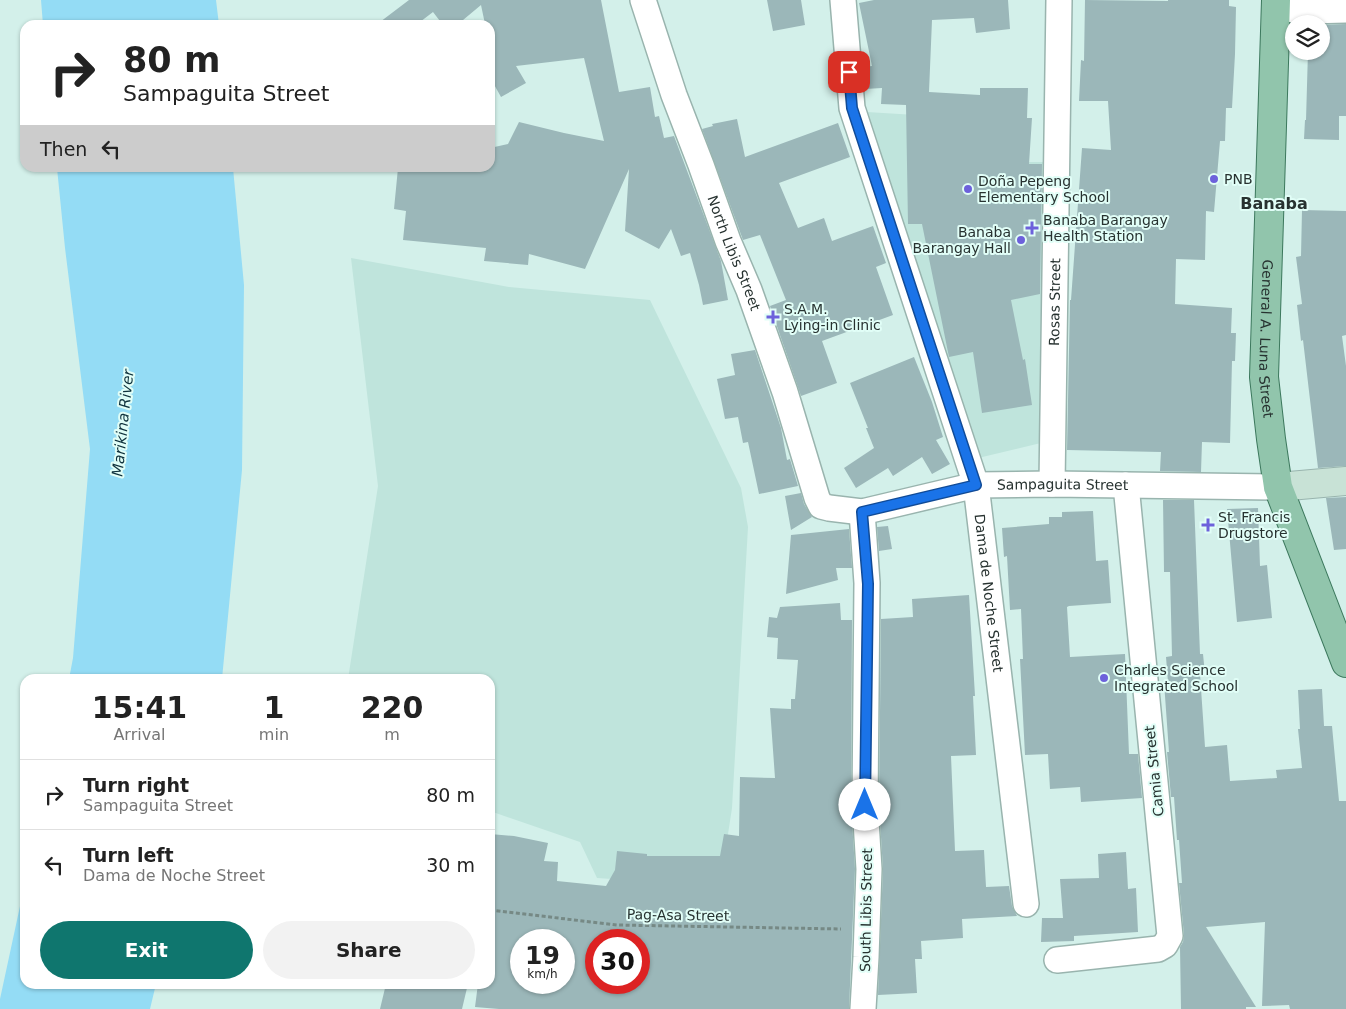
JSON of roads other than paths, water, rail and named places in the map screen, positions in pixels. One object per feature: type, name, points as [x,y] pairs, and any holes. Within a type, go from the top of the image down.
[{"type":"main road","name":"General A. Luna Street","points":[[1276,4],[1264,377],[1278,487],[1346,663]]},
{"type":"street","name":"North Libis Street","points":[[643,0],[674,95],[728,241],[749,290],[785,392],[821,506]]},
{"type":"street","name":"Dama de Noche Street","points":[[843,0],[852,108],[976,485],[1026,904]]},
{"type":"street","name":"Rosas Street","points":[[1052,484],[1059,0]]},
{"type":"street","points":[[1276,4],[1307,10],[1346,10]]},
{"type":"street","points":[[1278,487],[1346,481]]},
{"type":"street","name":"Sampaguita Street","points":[[821,506],[862,512],[976,485],[1052,484],[1278,487]]},
{"type":"street","name":"Camia Street","points":[[1057,960],[1158,949],[1165,945],[1170,936],[1126,485]]},
{"type":"street","name":"South Libis Street","points":[[862,512],[868,584],[865,795],[869,869],[863,1009]]},
{"type":"water","points":[[41,0],[216,0],[218,20],[43,20]]},
{"type":"water","name":"Marikina River","points":[[57,172],[233,172],[244,285],[242,470],[222,674],[70,674],[73,658],[90,449]]},
{"type":"water","points":[[20,906],[20,989],[155,989],[150,1009],[0,1009],[0,999]]},
{"type":"place","name":"PNB","points":[[1214,179]]},
{"type":"place","name":"Doña Pepeng Elementary School","points":[[968,189]]},
{"type":"place","name":"Banaba Barangay Health Station","points":[[1032,228]]},
{"type":"place","name":"Banaba Barangay Hall","points":[[1021,240]]},
{"type":"place","name":"S.A.M. Lying-in Clinic","points":[[773,317]]},
{"type":"place","name":"St. Francis Drugstore","points":[[1208,525]]},
{"type":"place","name":"Charles Science Integrated School","points":[[1104,678]]},
{"type":"district","name":"Banaba","points":[[1274,203]]}]
